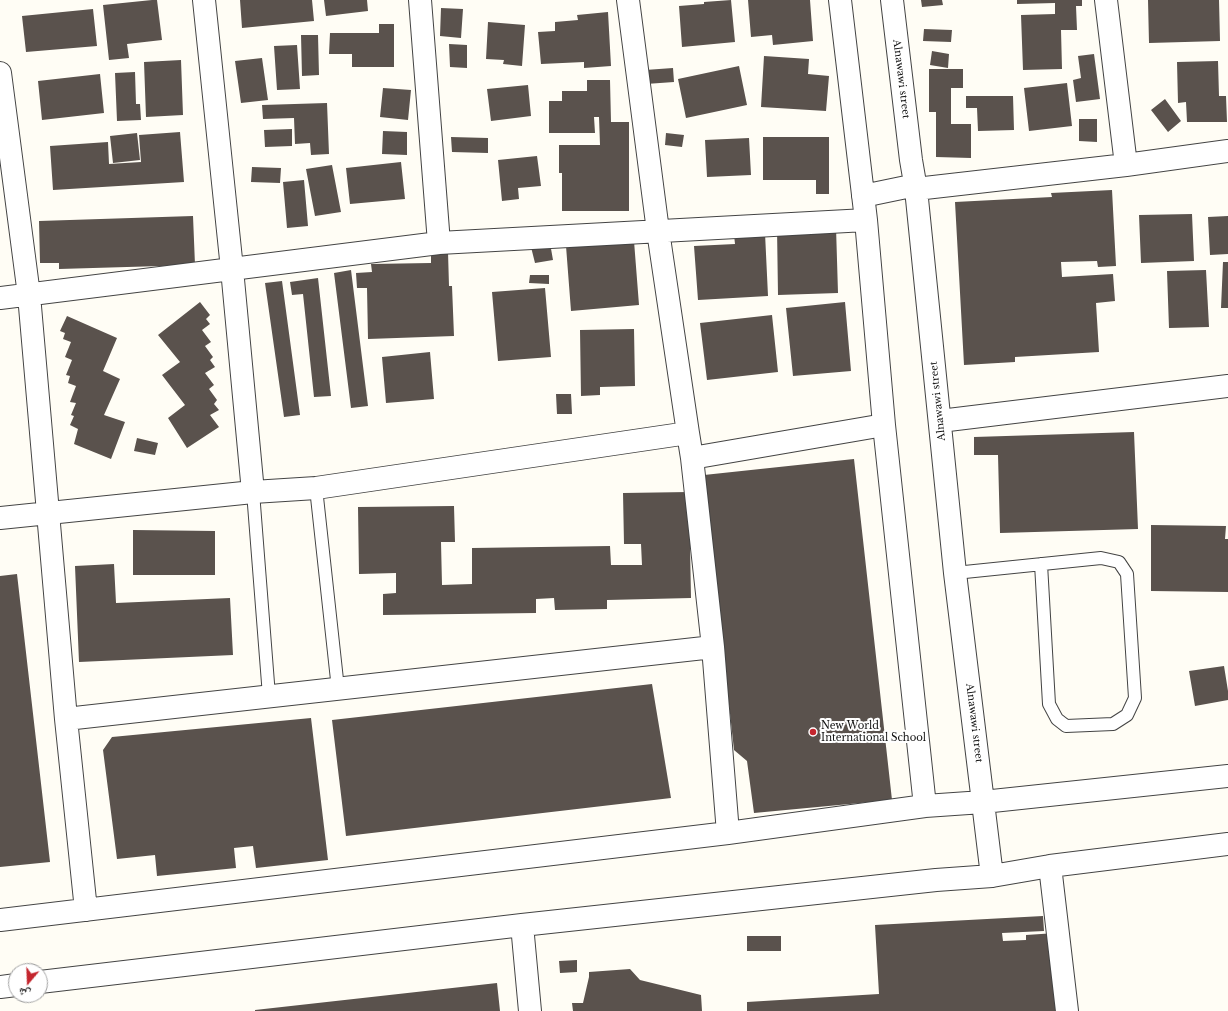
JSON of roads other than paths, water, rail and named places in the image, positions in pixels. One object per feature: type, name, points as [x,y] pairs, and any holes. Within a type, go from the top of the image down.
[{"type":"street","points":[[204,0],[232,269],[252,492]]},
{"type":"street","points":[[420,0],[439,243]]},
{"type":"street","points":[[628,0],[658,231],[692,458],[713,648],[728,833]]},
{"type":"street","points":[[840,0],[866,220],[884,425],[925,806]]},
{"type":"street","name":"Alnawawi street","points":[[892,0],[910,153],[916,187],[955,573],[992,876]]},
{"type":"street","points":[[1106,0],[1126,165]]},
{"type":"street","points":[[0,73],[29,295],[66,719],[86,910]]},
{"type":"street","points":[[863,196],[916,187],[1126,165],[1228,151]]},
{"type":"street","points":[[0,298],[439,243],[866,220]]},
{"type":"street","points":[[940,421],[1228,386]]},
{"type":"street","points":[[692,458],[884,425]]},
{"type":"street","points":[[0,518],[252,492],[316,488],[688,433]]},
{"type":"street","points":[[66,719],[713,648]]},
{"type":"street","points":[[0,920],[728,833],[925,806],[983,802],[1228,776]]},
{"type":"street","points":[[48,981],[522,926],[936,880],[992,876],[1050,866],[1228,844]]},
{"type":"street","points":[[1050,866],[1066,1011]]},
{"type":"street","points":[[522,926],[530,1011]]},
{"type":"lane","points":[[316,488],[338,689]]},
{"type":"lane","points":[[252,492],[269,696]]},
{"type":"lane","points":[[955,573],[1041,564],[1101,558],[1119,562],[1127,574],[1135,698],[1127,715],[1113,724],[1066,726],[1057,719],[1049,704],[1041,564]]},
{"type":"place","name":"New World International School","points":[[813,732]]}]
